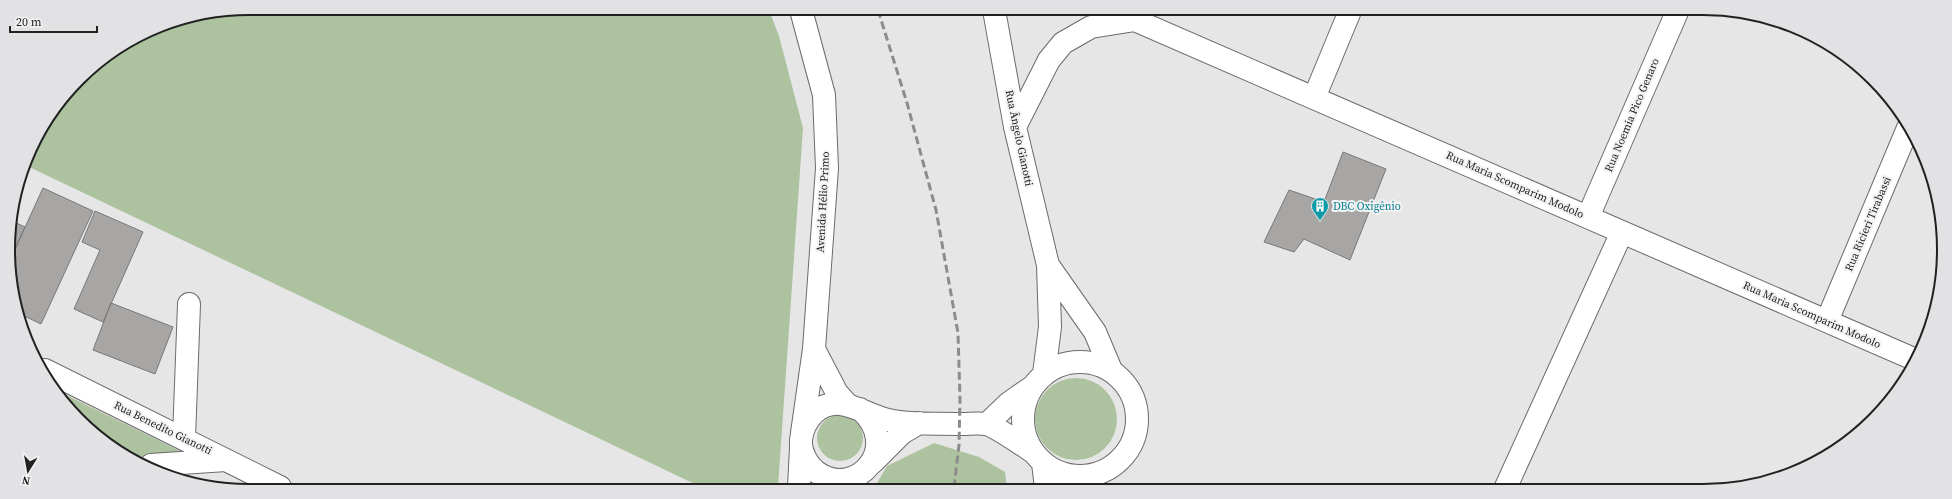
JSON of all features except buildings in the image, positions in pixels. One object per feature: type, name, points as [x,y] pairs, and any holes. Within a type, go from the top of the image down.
[{"type":"street","name":"Avenida Hélio Primo","points":[[799,484],[801,438],[814,349],[827,168],[824,95],[802,15]]},
{"type":"street","name":"Rua Ângelo Gianotti","points":[[995,15],[1015,127],[1048,265],[1050,327],[1038,381]]},
{"type":"street","name":"Rua Maria Scomparim Modolo","points":[[1123,15],[1911,358]]},
{"type":"street","points":[[1314,98],[1348,15]]},
{"type":"street","name":"Rua Noemia Pico Genaro","points":[[1588,217],[1676,15]]},
{"type":"street","points":[[1015,127],[1049,60],[1063,43],[1091,27],[1135,20]]},
{"type":"street","name":"Rua Ricieri Tirabassi","points":[[1827,321],[1906,132]]},
{"type":"street","points":[[1507,484],[1622,232]]},
{"type":"street","name":"Rua Ângelo Gianotti","points":[[1048,265],[1079,307],[1095,332],[1111,370]]},
{"type":"street","points":[[184,438],[189,304]]},
{"type":"street","points":[[814,349],[836,393],[869,417],[876,428],[878,440],[863,474]]},
{"type":"street","points":[[919,423],[902,433],[863,474],[852,478],[840,480],[818,474],[810,466],[804,456],[801,438],[808,419],[818,409],[832,404],[853,406],[892,421],[987,424],[1038,457],[1056,471],[1071,476],[1088,476],[1096,480],[1119,462],[1131,447],[1137,429],[1138,410],[1126,381],[1111,370],[1088,362],[1072,362],[1057,366],[1009,403],[987,424]]},
{"type":"street","name":"Rua Benedito Gianotti","points":[[50,372],[276,484]]},
{"type":"street","points":[[1038,381],[1025,403],[1022,420],[1025,437],[1038,457],[1045,484]]},
{"type":"street","points":[[157,465],[227,460]]},
{"type":"green space","points":[[250,15],[771,15],[779,36],[803,128],[778,484],[695,484],[30,167],[46,132],[63,107],[95,73],[132,46],[174,27],[219,17]]},
{"type":"green space","points":[[1076,378],[1092,381],[1105,390],[1114,403],[1117,419],[1114,435],[1105,448],[1092,457],[1076,460],[1060,457],[1047,448],[1038,435],[1035,419],[1038,403],[1047,390],[1060,381]]},
{"type":"green space","points":[[65,394],[184,453],[139,456],[107,436],[95,426]]},
{"type":"green space","points":[[845,415],[849,416],[859,425],[862,429],[862,447],[853,457],[845,461],[835,461],[827,457],[818,447],[817,433],[821,425],[831,416]]},
{"type":"green space","points":[[934,443],[979,457],[1005,472],[1006,484],[876,484],[887,466]]},
{"type":"railway","points":[[880,15],[907,103],[936,210],[958,333],[960,399],[959,445],[954,484]]},
{"type":"place","name":"DBC Oxigênio","points":[[1320,221]]}]
